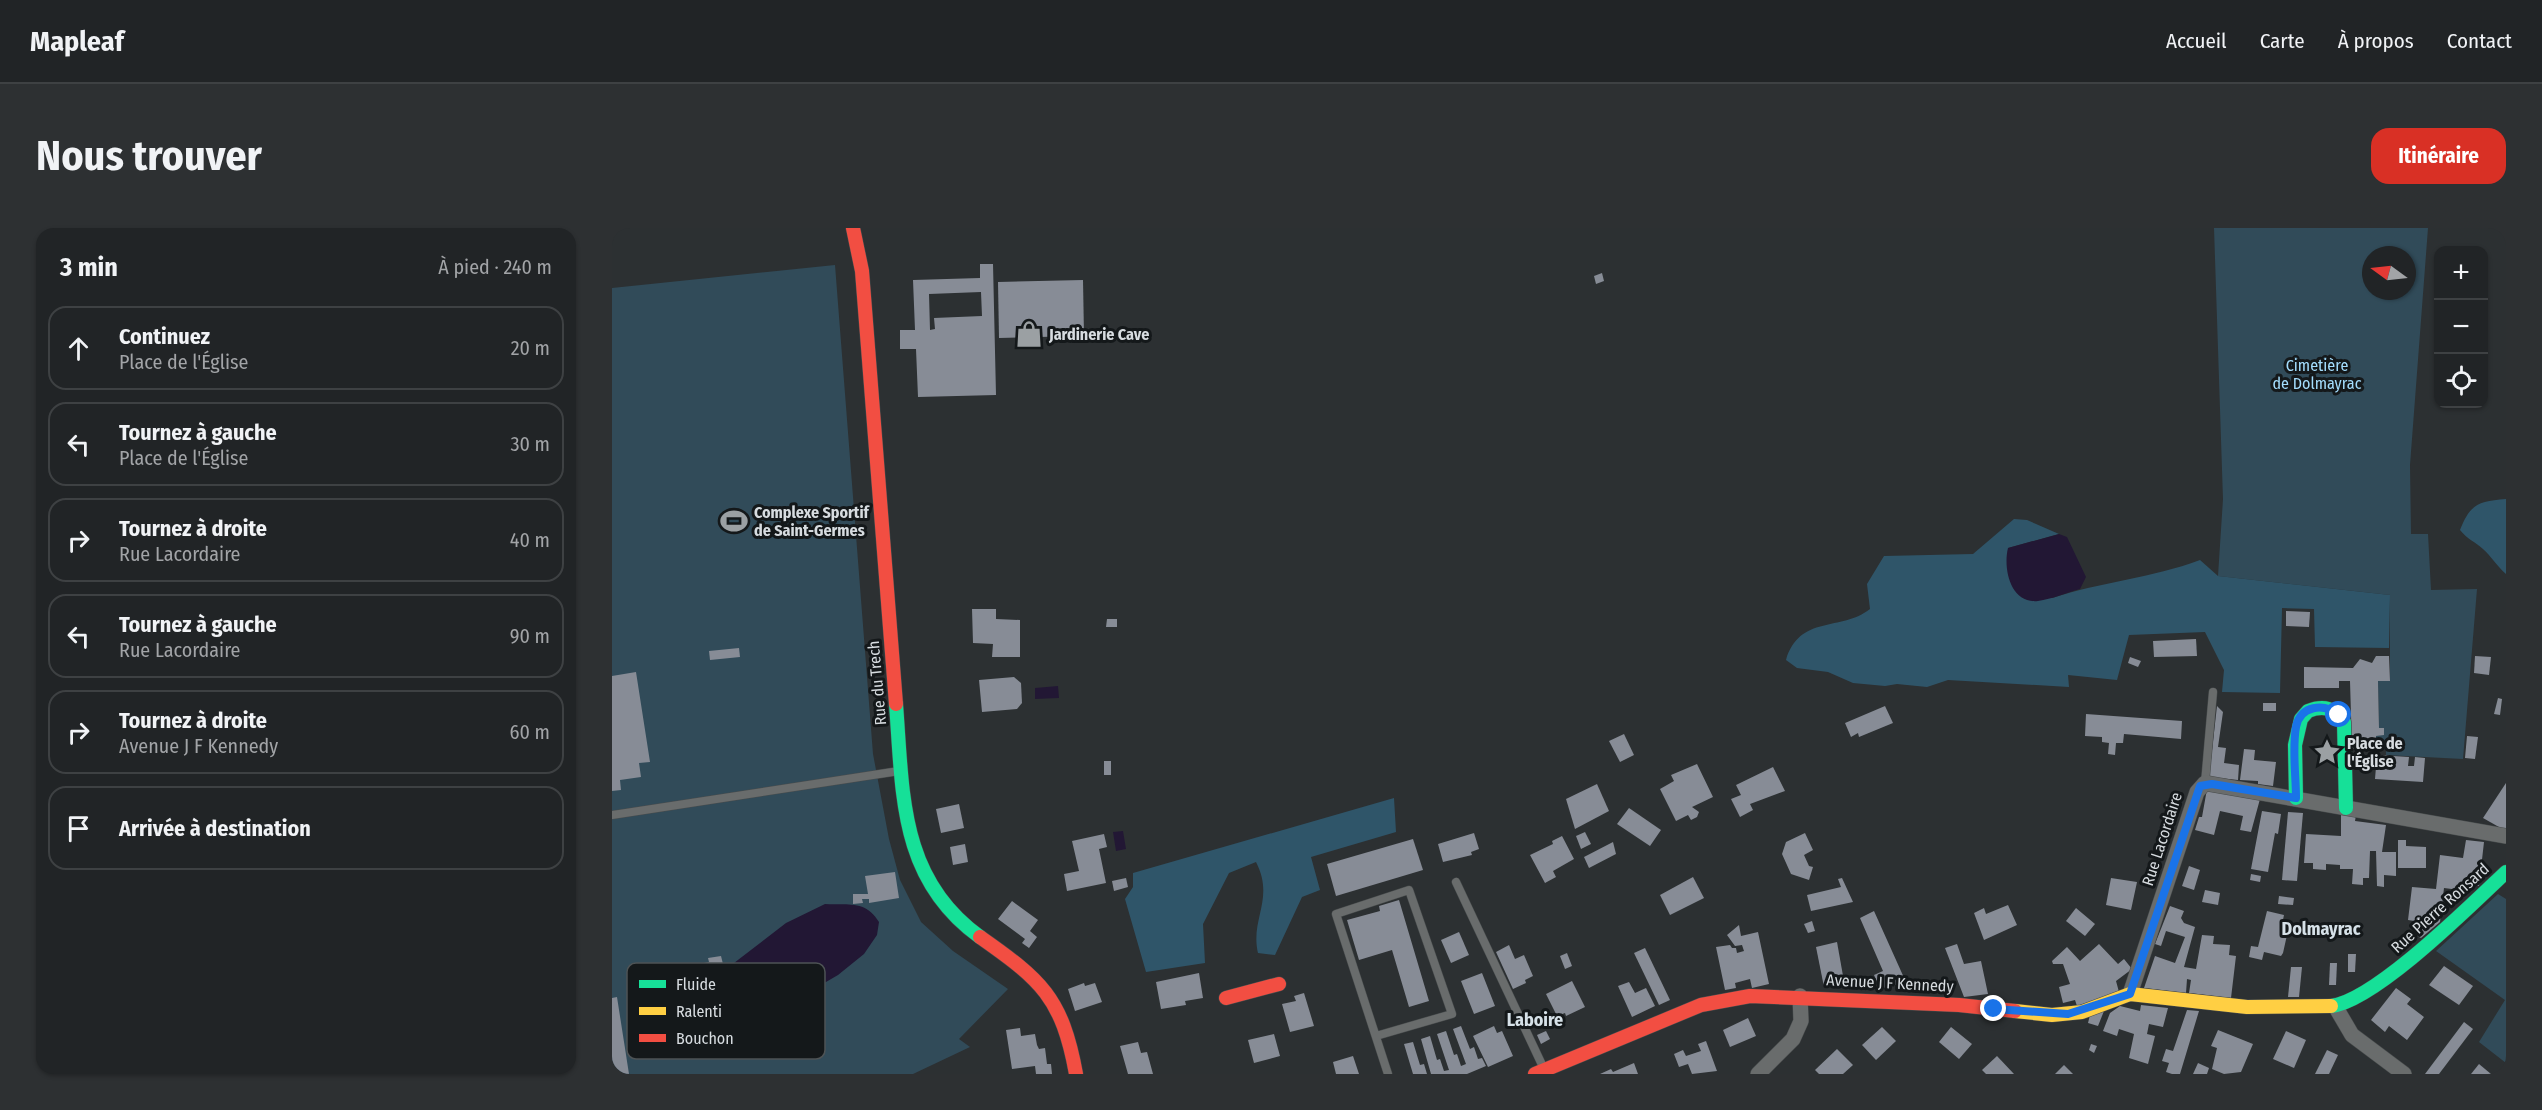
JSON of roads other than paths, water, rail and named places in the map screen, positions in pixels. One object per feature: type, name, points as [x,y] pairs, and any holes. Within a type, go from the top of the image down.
[{"type":"street","name":"Rue du Trech","points":[[854,228],[862,271],[901,770],[911,839],[928,882],[952,915],[1020,964],[1045,991],[1062,1020],[1070,1042],[1076,1074]]},
{"type":"street","points":[[2296,798],[2296,727],[2301,716],[2319,706],[2332,709],[2344,722],[2346,808]]},
{"type":"street","name":"Rue Lacordaire","points":[[2130,994],[2197,792],[2205,783],[2506,836]]},
{"type":"street","name":"Rue Pierre Ronsard","points":[[2334,1006],[2366,990],[2430,944],[2506,872]]},
{"type":"street","points":[[1226,998],[1279,984]]},
{"type":"street","name":"Avenue J F Kennedy","points":[[1540,1072],[1701,1005],[1750,996],[1800,996],[1959,1005],[2052,1015],[2082,1012],[2130,994],[2247,1007],[2334,1006]]},
{"type":"street","points":[[1758,1074],[1792,1039],[1801,1021],[1800,996]]},
{"type":"street","points":[[2334,1006],[2352,1035],[2404,1074]]},
{"type":"lane","points":[[2205,783],[2212,692]]},
{"type":"lane","points":[[612,814],[901,770]]},
{"type":"lane","points":[[1456,882],[1540,1072]]},
{"type":"lane","points":[[1376,1036],[1452,1014],[1409,890],[1336,914],[1388,1074]]},
{"type":"place","name":"Jardinerie Cave","points":[[1029,334]]},
{"type":"place","name":"Complexe Sportif de Saint-Germes","points":[[734,521]]},
{"type":"place","name":"Place de l'Église","points":[[2327,752]]},
{"type":"district","name":"Dolmayrac","points":[[2321,929]]},
{"type":"district","name":"Laboire","points":[[1535,1020]]},
{"type":"park label","name":"Cimetière de Dolmayrac","points":[[2317,374]]}]
